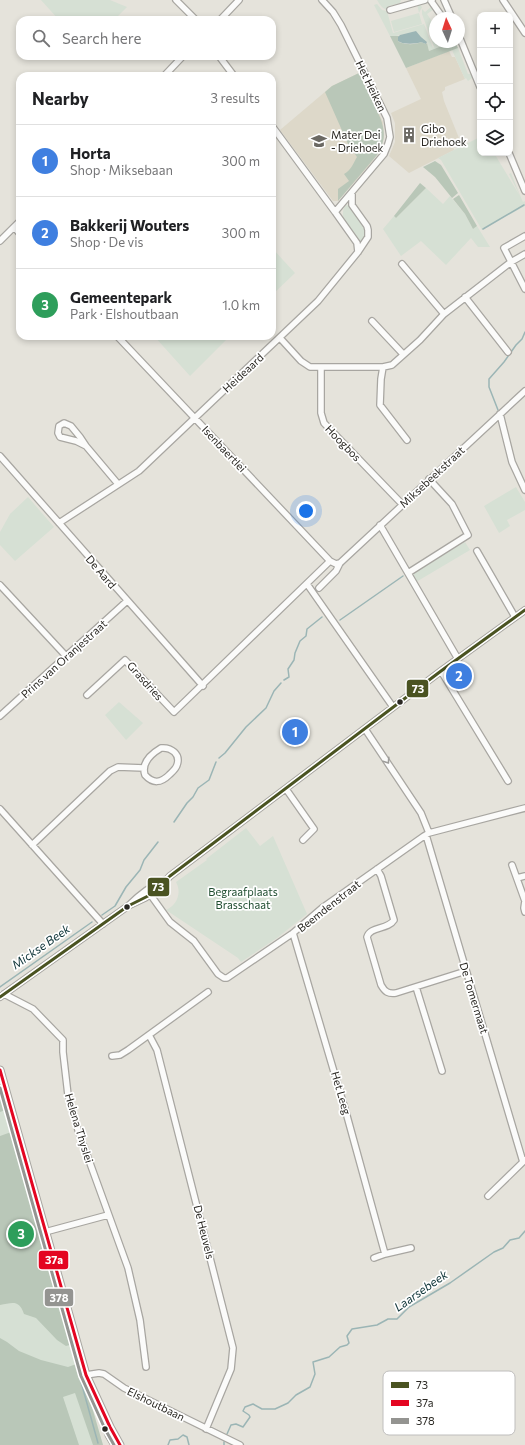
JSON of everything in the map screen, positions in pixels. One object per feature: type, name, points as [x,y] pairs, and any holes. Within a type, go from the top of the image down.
[{"type":"main road","points":[[0,1070],[88,1385],[92,1398],[115,1445]]},
{"type":"main road","points":[[86,1375],[120,1445]]},
{"type":"street","points":[[176,0],[192,16]]},
{"type":"street","points":[[224,16],[239,0]]},
{"type":"street","name":"Het Heiken","points":[[322,0],[333,12],[341,25],[387,118],[389,125],[389,140],[384,154],[352,194],[335,212]]},
{"type":"street","points":[[390,10],[429,0],[438,12]]},
{"type":"street","points":[[444,0],[449,12]]},
{"type":"street","points":[[503,0],[525,33]]},
{"type":"street","points":[[464,48],[479,84]]},
{"type":"street","points":[[168,72],[179,60]]},
{"type":"street","points":[[222,60],[231,72]]},
{"type":"street","points":[[276,131],[357,243],[358,252]]},
{"type":"street","points":[[509,156],[525,191]]},
{"type":"street","points":[[352,194],[352,205],[368,230],[367,241],[358,252]]},
{"type":"street","points":[[0,241],[16,226]]},
{"type":"street","points":[[525,236],[504,248],[525,289]]},
{"type":"street","name":"Heideaard","points":[[59,523],[140,471],[318,301],[358,252]]},
{"type":"street","points":[[280,338],[301,361],[310,367],[383,367],[392,365],[420,340],[444,314],[511,262],[525,254]]},
{"type":"street","points":[[402,264],[444,314]]},
{"type":"street","points":[[465,297],[508,352]]},
{"type":"street","points":[[372,321],[403,354]]},
{"type":"street","name":"Isenbaertlei","points":[[121,340],[330,561]]},
{"type":"street","name":"Hoogbos","points":[[321,367],[320,413],[324,424],[402,504]]},
{"type":"street","points":[[383,367],[380,405],[407,440]]},
{"type":"street","name":"Miksebeekstraat","points":[[319,588],[336,571],[340,563],[525,391]]},
{"type":"street","points":[[500,414],[512,462],[525,490]]},
{"type":"street","points":[[86,446],[60,436],[58,432],[59,426],[69,424],[118,484]]},
{"type":"street","name":"De Aard","points":[[0,456],[127,602],[203,686]]},
{"type":"street","points":[[408,573],[468,535],[452,504],[429,479]]},
{"type":"street","points":[[380,525],[458,659]]},
{"type":"street","points":[[477,551],[515,618]]},
{"type":"street","points":[[203,686],[330,561],[333,564],[340,563]]},
{"type":"street","points":[[307,584],[393,707]]},
{"type":"street","points":[[0,585],[66,656]]},
{"type":"street","name":"Prins van Oranjestraat","points":[[0,716],[127,602]]},
{"type":"street","points":[[2,995],[128,906],[142,900],[156,884],[165,880],[441,671],[525,610]]},
{"type":"street","name":"Grasdries","points":[[87,695],[125,660],[174,712],[203,686]]},
{"type":"street","points":[[441,671],[508,781]]},
{"type":"street","points":[[365,729],[421,813],[427,834],[525,808]]},
{"type":"street","points":[[161,748],[170,749],[177,756],[177,767],[160,781],[154,781],[145,775],[144,768],[146,761],[161,748]]},
{"type":"street","points":[[32,844],[110,771],[118,767],[144,768]]},
{"type":"street","points":[[286,789],[314,829],[303,840]]},
{"type":"street","points":[[0,809],[103,924]]},
{"type":"street","name":"Beemdenstraat","points":[[148,892],[170,922],[194,941],[218,974],[224,978],[227,978],[293,933],[322,908],[427,834]]},
{"type":"street","name":"De Tomermaat","points":[[427,834],[466,971],[524,1161]]},
{"type":"street","points":[[512,865],[525,901],[525,912]]},
{"type":"street","points":[[377,869],[381,876],[394,920],[390,926],[371,932],[367,937],[381,984],[386,991],[392,994],[466,971]]},
{"type":"street","points":[[516,878],[525,876]]},
{"type":"street","name":"Het Leeg","points":[[293,933],[347,1116],[385,1254]]},
{"type":"street","points":[[416,987],[442,1071]]},
{"type":"street","points":[[112,1056],[120,1055],[128,1050],[208,992]]},
{"type":"street","name":"Helena Thyslei","points":[[2,995],[33,1010],[63,1040],[68,1095],[78,1130],[128,1268],[140,1320],[146,1367]]},
{"type":"street","name":"De Heuvels","points":[[149,1035],[157,1050],[232,1348],[232,1369],[206,1429]]},
{"type":"street","points":[[488,1196],[524,1161]]},
{"type":"street","points":[[45,1232],[108,1214]]},
{"type":"street","points":[[374,1258],[411,1248]]},
{"type":"street","name":"Elshoutbaan","points":[[86,1375],[99,1372],[104,1374],[124,1388],[240,1445]]},
{"type":"shaded area","points":[[449,51],[452,57],[455,57],[465,79],[445,87],[445,90],[442,92],[444,101],[461,143],[453,146],[454,150],[409,173],[389,156],[395,142],[395,123],[391,113],[421,99],[406,68]]},
{"type":"shaded area","points":[[359,73],[383,122],[384,138],[379,151],[372,162],[338,201],[333,201],[280,130],[332,86]]},
{"type":"green space","points":[[41,0],[110,0],[127,7],[118,16],[55,16]]},
{"type":"green space","points":[[377,0],[401,0],[400,3],[389,6],[390,10],[388,10],[384,8]]},
{"type":"green space","points":[[377,4],[382,10],[387,11],[393,33],[424,24],[429,37],[429,48],[437,48],[429,51],[427,42],[416,31],[390,36],[374,5]]},
{"type":"green space","points":[[417,4],[422,7],[419,13]]},
{"type":"green space","points":[[430,4],[434,9],[427,14],[429,17],[429,33],[422,14],[422,9],[425,12],[431,7]]},
{"type":"green space","points":[[419,13],[422,24],[394,32],[391,21]]},
{"type":"green space","points":[[390,36],[399,36],[398,41],[406,44],[416,44],[421,42],[427,43],[429,51],[437,48],[458,48],[406,68]]},
{"type":"green space","points":[[458,48],[468,74],[472,73],[472,78],[468,81],[466,78],[465,79],[452,50]]},
{"type":"green space","points":[[359,73],[382,122],[384,134],[383,141],[377,155],[338,201],[338,189],[349,181],[344,174],[350,169],[357,157],[348,144],[325,92],[332,86]]},
{"type":"green space","points":[[477,138],[477,156],[496,156],[520,196],[509,174],[511,173],[523,202],[525,201],[525,206],[482,230],[441,160],[438,158]]},
{"type":"green space","points":[[435,161],[441,165],[458,193],[452,198],[435,177],[423,167]]},
{"type":"green space","points":[[420,183],[426,188],[396,218],[394,216]]},
{"type":"green space","points":[[426,188],[443,204],[450,196],[465,214],[473,229],[477,226],[490,247],[478,247],[471,238],[446,265],[421,241],[401,256],[383,229],[394,216],[396,218]]},
{"type":"green space","points":[[459,195],[477,226],[473,229],[465,214],[453,199]]},
{"type":"green space","points":[[348,205],[364,226],[366,235],[363,242],[352,232],[344,219],[343,211],[345,206]]},
{"type":"green space","points":[[276,252],[295,273],[276,291]]},
{"type":"green space","points":[[158,340],[226,340],[190,376]]},
{"type":"green space","points":[[516,487],[525,502],[525,510],[507,520],[510,526],[499,533],[484,506]]},
{"type":"green space","points":[[28,497],[54,527],[15,561],[0,545],[0,532],[10,514]]},
{"type":"green space","points":[[465,542],[470,550],[416,582],[412,574]]},
{"type":"green space","points":[[119,702],[143,723],[126,740],[105,715]]},
{"type":"green space","name":"Begraafplaats Brasschaat","points":[[246,828],[260,846],[273,836],[307,914],[277,938],[241,962],[238,958],[166,910],[176,902],[179,890],[176,882],[207,860],[206,859]]},
{"type":"green space","points":[[0,1080],[103,1445],[0,1445]]},
{"type":"green space","points":[[0,1080],[8,1109],[0,1112]]},
{"type":"green space","points":[[14,1131],[74,1344],[66,1346],[57,1340],[36,1318],[24,1314],[20,1306],[17,1304],[12,1303],[0,1305],[0,1136]]},
{"type":"green space","points":[[0,1338],[19,1351],[41,1360],[68,1367],[79,1363],[103,1445],[93,1445],[75,1393],[63,1397],[79,1445],[0,1445]]},
{"type":"water","points":[[416,31],[427,42],[426,44],[421,42],[406,44],[398,41],[398,37],[400,35]]},
{"type":"waterway","points":[[483,229],[524,205]]},
{"type":"waterway","name":"Mickse Beek","points":[[498,410],[489,387],[489,379],[522,339],[525,332]]},
{"type":"waterway","name":"Mickse Beek","points":[[340,620],[403,576]]},
{"type":"waterway","name":"Mickse Beek","points":[[284,680],[289,677],[288,669],[294,660],[300,641],[306,636],[307,629],[322,617]]},
{"type":"waterway","name":"Mickse Beek","points":[[219,758],[225,753],[246,727],[266,708],[274,691],[281,683]]},
{"type":"waterway","name":"Mickse Beek","points":[[174,822],[198,788],[209,780],[216,762]]},
{"type":"waterway","name":"Mickse Beek","points":[[102,915],[115,906],[126,887],[140,870],[144,860],[158,842]]},
{"type":"waterway","name":"Mickse Beek","points":[[0,987],[92,922]]},
{"type":"waterway","name":"Mickse Beek","points":[[0,1092],[30,1199]]},
{"type":"waterway","name":"Mickse Beek","points":[[31,1202],[98,1443]]},
{"type":"waterway","name":"Laarsebeek","points":[[227,1434],[231,1425],[236,1424],[243,1427],[250,1417],[243,1411],[245,1407],[253,1404],[262,1409],[275,1409],[288,1403],[296,1395],[310,1387],[315,1374],[313,1362],[329,1357],[340,1347],[347,1345],[349,1343],[347,1336],[352,1329],[377,1325],[388,1319],[397,1319],[409,1307],[450,1283],[494,1252],[503,1248],[510,1240],[519,1238],[525,1231]]},
{"type":"waterway","name":"Laarsebeek","points":[[168,1445],[170,1440],[178,1439],[183,1435],[187,1437],[189,1445]]},
{"type":"transit line","name":"73","points":[[0,997],[128,906],[150,895],[170,876],[441,671],[525,610]]},
{"type":"transit line","name":"37a","points":[[0,1070],[86,1375],[120,1445]]},
{"type":"transit line","name":"378","points":[[0,1088],[81,1376],[105,1429],[114,1445]]},
{"type":"place","name":"Gibo Driehoek","points":[[409,135]]},
{"type":"place","name":"Mater Dei - Driehoek","points":[[319,141]]},
{"type":"place","name":"Bakkerij Wouters","points":[[459,676]]},
{"type":"place","name":"Horta","points":[[295,732]]},
{"type":"place","name":"Gemeentepark","points":[[21,1234]]}]
